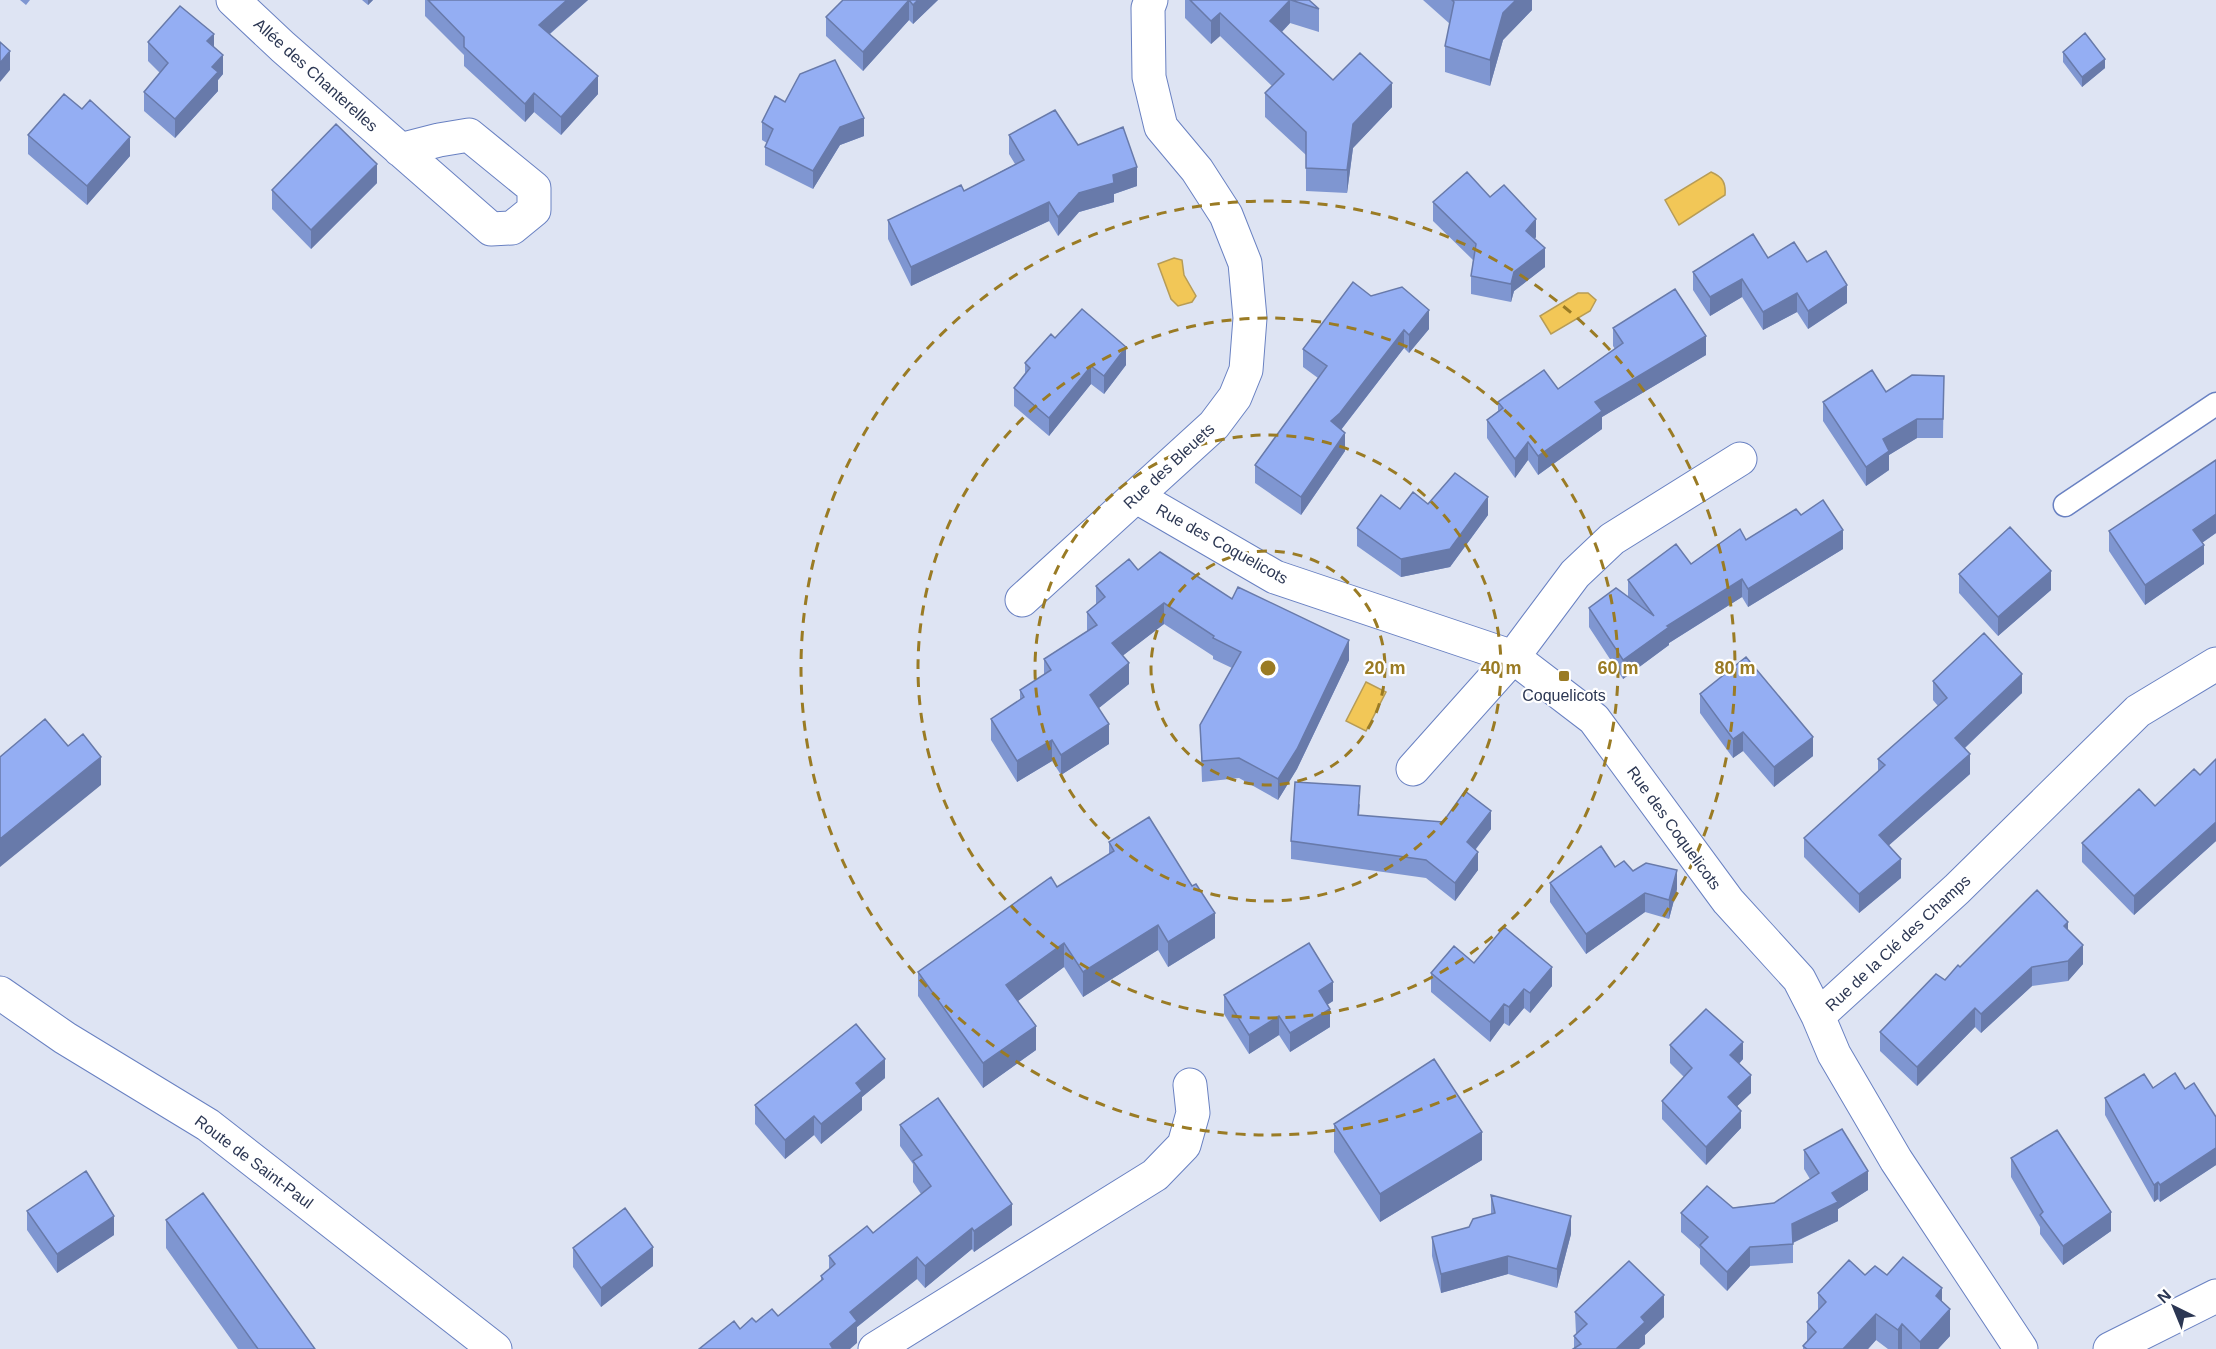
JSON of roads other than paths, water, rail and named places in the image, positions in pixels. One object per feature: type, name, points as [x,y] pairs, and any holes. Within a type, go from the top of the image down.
[{"type":"street","name":"Allée des Chanterelles","points":[[233,0],[400,150]]},
{"type":"street","name":"Rue des Bleuets","points":[[1022,600],[1214,425],[1235,397],[1246,370],[1250,318],[1245,263],[1226,215],[1197,170],[1161,127],[1149,77],[1148,8],[1151,0]]},
{"type":"street","points":[[1413,769],[1513,657],[1575,573],[1612,539],[1740,459]]},
{"type":"street","name":"Rue des Coquelicots","points":[[1137,497],[1275,577],[1513,657],[1594,719],[1728,901],[1799,979],[1818,1016]]},
{"type":"street","name":"Rue de la Clé des Champs","points":[[2021,1349],[1896,1160],[1834,1054],[1818,1016],[1957,889],[2138,711],[2216,664]]},
{"type":"street","name":"Route de Saint-Paul","points":[[0,993],[65,1038],[208,1125],[495,1349]]},
{"type":"street","points":[[875,1349],[1155,1175],[1184,1145],[1192,1113],[1190,1085]]},
{"type":"street","points":[[2110,1349],[2216,1296]]},
{"type":"lane","points":[[2066,505],[2216,404]]},
{"type":"place","name":"Coquelicots","points":[[1564,676]]}]
